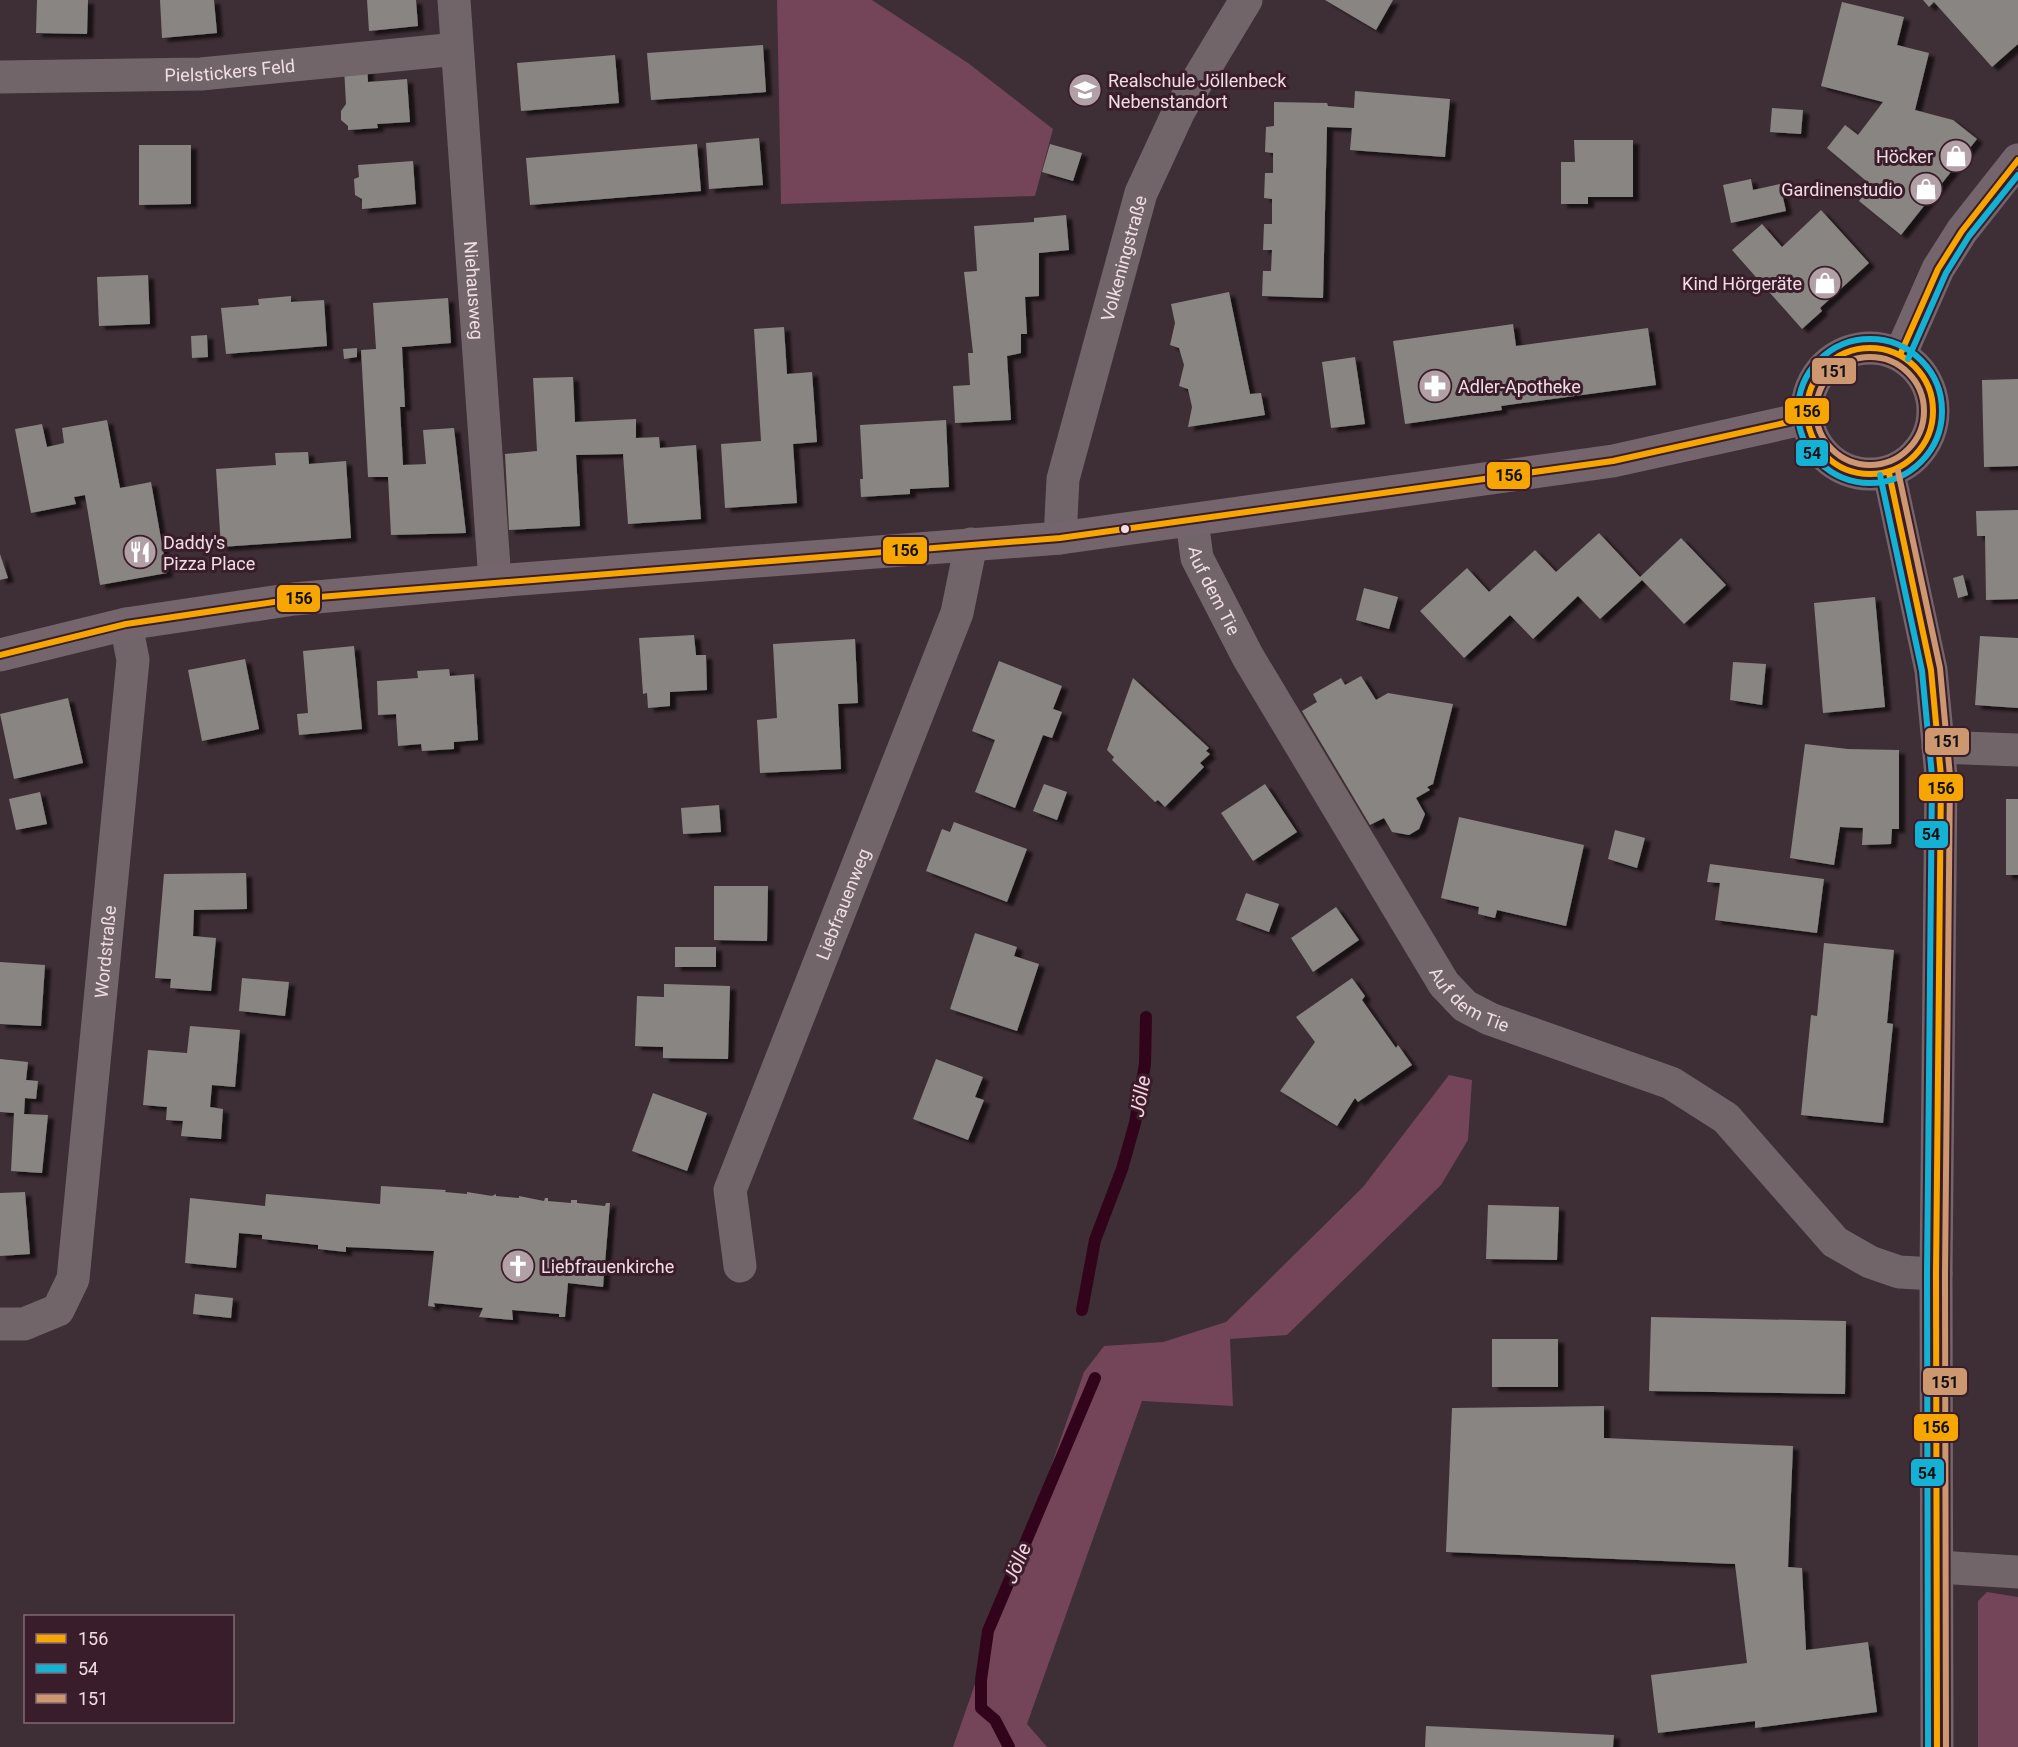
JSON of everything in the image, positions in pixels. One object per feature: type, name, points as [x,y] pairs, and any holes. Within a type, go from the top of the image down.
[{"type":"main road","points":[[1900,355],[1938,269],[1962,231],[2018,160]]},
{"type":"main road","points":[[1874,348],[1900,355],[1923,376],[1931,392],[1934,417],[1929,436],[1915,457],[1888,473],[1863,475],[1836,465],[1816,446],[1807,418],[1811,388],[1826,365],[1855,350],[1874,348]]},
{"type":"main road","points":[[0,655],[126,624],[294,599],[495,581],[1060,538],[1192,521],[1613,461],[1807,418]]},
{"type":"main road","points":[[1888,473],[1931,670],[1941,788],[1936,1274],[1937,1747]]},
{"type":"street","name":"Niehausweg","points":[[454,0],[495,581]]},
{"type":"street","name":"Volkeningstraße","points":[[1060,538],[1063,478],[1141,194],[1179,111],[1246,0]]},
{"type":"street","name":"Pielstickers Feld","points":[[0,77],[201,74],[457,49]]},
{"type":"street","name":"Auf dem Tie","points":[[1192,521],[1197,558],[1248,657],[1444,984],[1465,1006],[1490,1019],[1671,1083],[1726,1118],[1835,1242],[1869,1262],[1899,1272],[1936,1274]]},
{"type":"street","name":"Liebfrauenweg","points":[[740,1266],[730,1190],[957,613],[971,544]]},
{"type":"street","name":"Wordstraße","points":[[0,1324],[24,1324],[58,1310],[73,1279],[133,660],[126,624]]},
{"type":"street","points":[[1938,747],[2018,750]]},
{"type":"street","points":[[1938,1567],[2018,1572]]},
{"type":"shaded area","points":[[777,0],[872,0],[968,63],[1053,129],[1035,196],[781,204]]},
{"type":"shaded area","points":[[1449,1075],[1472,1080],[1468,1140],[1441,1185],[1287,1335],[1230,1339],[1233,1406],[1142,1401],[1027,1724],[1047,1747],[953,1747],[1084,1372],[1104,1346],[1163,1342],[1226,1322],[1363,1187]]},
{"type":"shaded area","points":[[1987,1592],[2018,1597],[2018,1747],[1978,1747],[1978,1601]]},
{"type":"building","points":[[37,0],[88,0],[87,34],[36,33]]},
{"type":"building","points":[[160,0],[214,0],[217,33],[162,38]]},
{"type":"building","points":[[367,0],[416,0],[418,26],[369,31]]},
{"type":"building","points":[[1325,0],[1393,0],[1376,30]]},
{"type":"building","points":[[1923,0],[2018,0],[2018,44],[1992,67],[1934,2],[1929,7]]},
{"type":"building","points":[[1842,2],[1904,17],[1897,45],[1929,53],[1915,110],[1953,120],[1977,139],[1901,235],[1859,201],[1871,185],[1827,148],[1845,125],[1858,135],[1883,102],[1821,86]]},
{"type":"building","points":[[763,45],[766,92],[651,100],[647,53]]},
{"type":"building","points":[[615,55],[619,103],[521,111],[517,63]]},
{"type":"building","points":[[367,65],[368,82],[407,79],[410,122],[377,124],[378,128],[348,130],[348,126],[341,120],[341,111],[346,104],[344,67]]},
{"type":"building","points":[[1355,91],[1450,99],[1445,157],[1350,150],[1352,128],[1327,127],[1323,298],[1262,296],[1263,271],[1271,271],[1272,250],[1263,250],[1264,224],[1272,224],[1272,199],[1264,198],[1265,173],[1273,173],[1273,153],[1265,152],[1266,127],[1274,126],[1274,102],[1327,103],[1328,106],[1354,108]]},
{"type":"building","points":[[1772,108],[1803,110],[1801,134],[1770,132]]},
{"type":"building","points":[[759,138],[763,185],[709,189],[706,143]]},
{"type":"building","points":[[1574,140],[1633,140],[1633,197],[1588,197],[1588,204],[1561,204],[1561,162],[1575,162]]},
{"type":"building","points":[[697,144],[701,191],[530,205],[526,158]]},
{"type":"building","points":[[1050,144],[1082,153],[1073,181],[1042,172]]},
{"type":"building","points":[[139,145],[191,145],[191,204],[139,205]]},
{"type":"building","points":[[413,161],[416,204],[362,209],[362,199],[355,195],[354,179],[359,177],[358,165]]},
{"type":"building","points":[[1751,179],[1753,190],[1780,184],[1786,211],[1731,223],[1723,185]]},
{"type":"building","points":[[1821,210],[1869,263],[1820,308],[1822,311],[1802,329],[1732,250],[1762,224],[1782,247]]},
{"type":"building","points":[[1066,215],[1069,250],[1039,253],[1039,296],[1025,297],[1027,334],[1021,334],[1021,353],[1007,356],[1011,420],[955,423],[953,386],[970,385],[968,353],[973,353],[964,272],[977,271],[974,226],[1034,222],[1034,218]]},
{"type":"building","points":[[148,275],[150,324],[99,326],[97,277]]},
{"type":"building","points":[[1229,292],[1250,394],[1261,393],[1265,415],[1188,427],[1192,407],[1188,389],[1179,386],[1184,365],[1179,348],[1170,345],[1175,323],[1171,304]]},
{"type":"building","points":[[291,296],[291,302],[324,300],[327,346],[226,354],[221,308],[259,305],[258,299]]},
{"type":"building","points":[[448,298],[451,343],[402,347],[405,407],[400,407],[403,465],[426,464],[423,430],[454,428],[466,533],[391,535],[388,477],[368,477],[361,350],[376,349],[373,303]]},
{"type":"building","points":[[1513,324],[1516,346],[1648,328],[1656,385],[1501,406],[1502,410],[1405,424],[1393,341]]},
{"type":"building","points":[[784,327],[787,374],[812,372],[817,442],[793,444],[797,503],[725,508],[721,444],[761,441],[754,329]]},
{"type":"building","points":[[207,335],[208,357],[192,358],[191,336]]},
{"type":"building","points":[[357,348],[357,357],[344,359],[343,349]]},
{"type":"building","points":[[1355,357],[1365,424],[1331,428],[1322,362]]},
{"type":"building","points":[[573,377],[575,422],[636,419],[636,438],[659,437],[660,448],[696,445],[701,519],[628,524],[623,454],[576,455],[580,526],[509,530],[505,454],[537,451],[533,378]]},
{"type":"building","points":[[2018,379],[2018,466],[1984,467],[1982,380]]},
{"type":"building","points":[[107,420],[120,488],[151,482],[167,573],[100,585],[85,495],[74,497],[76,504],[31,513],[15,429],[42,424],[47,447],[64,443],[62,428]]},
{"type":"building","points":[[946,420],[949,487],[910,489],[910,494],[861,497],[860,479],[863,479],[860,425]]},
{"type":"building","points":[[308,452],[309,464],[346,461],[351,538],[221,547],[216,469],[276,465],[275,453]]},
{"type":"building","points":[[2018,510],[2018,599],[1986,600],[1985,536],[1977,536],[1976,511]]},
{"type":"building","points":[[1599,533],[1640,577],[1681,538],[1726,585],[1684,624],[1642,580],[1600,619],[1578,596],[1533,639],[1510,615],[1464,658],[1420,611],[1467,568],[1489,592],[1535,550],[1556,572]]},
{"type":"building","points":[[0,554],[8,578],[0,580]]},
{"type":"building","points":[[1963,575],[1968,595],[1958,598],[1953,578]]},
{"type":"building","points":[[1364,588],[1398,597],[1389,629],[1356,620]]},
{"type":"building","points":[[1875,597],[1885,707],[1823,713],[1814,603]]},
{"type":"building","points":[[694,635],[696,655],[706,655],[707,690],[670,692],[670,706],[648,708],[647,693],[643,694],[639,638]]},
{"type":"building","points":[[1980,636],[2018,638],[2018,708],[1975,705]]},
{"type":"building","points":[[855,639],[858,703],[838,704],[841,769],[760,773],[757,720],[777,718],[773,644]]},
{"type":"building","points":[[354,646],[362,729],[299,735],[297,714],[308,713],[303,651]]},
{"type":"building","points":[[245,659],[259,729],[202,741],[188,670]]},
{"type":"building","points":[[999,661],[1062,686],[1053,709],[1062,712],[1052,738],[1043,735],[1015,808],[975,792],[995,740],[972,731]]},
{"type":"building","points":[[1733,662],[1766,664],[1762,705],[1730,700]]},
{"type":"building","points":[[449,669],[450,676],[474,674],[478,740],[454,742],[454,749],[422,751],[421,744],[398,746],[396,714],[378,715],[377,681],[418,678],[417,671]]},
{"type":"building","points":[[1361,676],[1376,700],[1388,693],[1453,704],[1433,784],[1427,787],[1430,790],[1416,798],[1425,814],[1419,829],[1409,835],[1392,832],[1384,818],[1370,825],[1302,711],[1317,702],[1313,694],[1341,678],[1345,685]]},
{"type":"building","points":[[1133,678],[1209,748],[1206,751],[1210,754],[1200,763],[1204,767],[1165,807],[1158,800],[1155,802],[1112,760],[1114,757],[1107,750]]},
{"type":"building","points":[[68,698],[83,763],[14,779],[0,714]]},
{"type":"building","points":[[1805,744],[1848,749],[1899,750],[1899,829],[1892,829],[1891,844],[1862,845],[1863,828],[1840,827],[1834,865],[1790,858]]},
{"type":"building","points":[[1044,784],[1067,792],[1057,820],[1033,811]]},
{"type":"building","points":[[1265,784],[1297,832],[1253,861],[1221,813]]},
{"type":"building","points":[[40,792],[47,824],[16,830],[9,799]]},
{"type":"building","points":[[2006,799],[2018,799],[2018,875],[2006,875]]},
{"type":"building","points":[[719,805],[721,832],[683,834],[681,808]]},
{"type":"building","points":[[1459,817],[1584,845],[1566,926],[1497,910],[1495,918],[1478,914],[1479,907],[1441,898]]},
{"type":"building","points":[[954,822],[1027,849],[1007,902],[926,871],[942,829],[950,832]]},
{"type":"building","points":[[1615,830],[1645,838],[1637,868],[1608,859]]},
{"type":"building","points":[[1710,864],[1824,879],[1817,933],[1715,920],[1720,883],[1707,882]]},
{"type":"building","points":[[246,873],[247,909],[194,910],[193,936],[216,938],[211,991],[170,988],[171,979],[155,978],[164,874]]},
{"type":"building","points":[[714,886],[768,886],[767,941],[714,940]]},
{"type":"building","points":[[1246,893],[1279,904],[1269,932],[1236,920]]},
{"type":"building","points":[[1336,907],[1359,940],[1313,972],[1291,938]]},
{"type":"building","points":[[975,933],[1017,947],[1014,956],[1039,964],[1017,1031],[950,1009]]},
{"type":"building","points":[[1824,943],[1894,950],[1887,1023],[1893,1024],[1883,1123],[1801,1115],[1811,1015],[1817,1016]]},
{"type":"building","points":[[675,947],[716,947],[716,967],[675,967]]},
{"type":"building","points":[[0,962],[45,965],[41,1026],[0,1024]]},
{"type":"building","points":[[242,978],[289,982],[285,1016],[239,1011]]},
{"type":"building","points":[[1352,978],[1365,996],[1362,1000],[1396,1048],[1398,1045],[1412,1065],[1358,1102],[1355,1098],[1337,1126],[1280,1091],[1315,1042],[1296,1017]]},
{"type":"building","points":[[664,984],[730,986],[728,1059],[663,1058],[663,1047],[635,1046],[637,996],[664,997]]},
{"type":"building","points":[[190,1026],[240,1030],[235,1087],[212,1085],[210,1107],[223,1109],[221,1139],[181,1136],[183,1121],[166,1120],[167,1107],[143,1105],[148,1050],[187,1053]]},
{"type":"building","points":[[0,1059],[28,1062],[26,1080],[38,1081],[36,1099],[25,1098],[24,1114],[48,1115],[42,1173],[11,1171],[14,1113],[0,1112]]},
{"type":"building","points":[[936,1059],[983,1077],[975,1097],[984,1100],[968,1140],[913,1119]]},
{"type":"building","points":[[653,1093],[707,1113],[687,1171],[632,1151]]},
{"type":"building","points":[[381,1186],[446,1190],[445,1192],[467,1194],[467,1192],[492,1196],[496,1194],[496,1196],[519,1198],[519,1196],[544,1201],[548,1198],[548,1201],[571,1203],[571,1200],[577,1200],[577,1203],[605,1206],[606,1203],[610,1203],[603,1287],[568,1283],[565,1317],[559,1317],[559,1314],[512,1310],[513,1320],[479,1317],[483,1308],[434,1303],[435,1307],[428,1306],[434,1251],[346,1247],[346,1252],[318,1249],[318,1245],[262,1239],[262,1235],[239,1233],[236,1268],[185,1263],[190,1198],[265,1206],[266,1194],[380,1204]]},
{"type":"building","points":[[25,1192],[30,1254],[0,1256],[0,1193]]},
{"type":"building","points":[[1488,1205],[1559,1207],[1557,1260],[1486,1259]]},
{"type":"building","points":[[195,1294],[233,1298],[231,1318],[193,1314]]},
{"type":"building","points":[[1651,1317],[1846,1321],[1845,1394],[1649,1391]]},
{"type":"building","points":[[1492,1339],[1558,1339],[1558,1387],[1492,1387]]},
{"type":"building","points":[[1604,1406],[1604,1438],[1793,1446],[1788,1567],[1802,1568],[1806,1650],[1868,1642],[1877,1712],[1755,1728],[1755,1721],[1658,1733],[1651,1675],[1747,1663],[1735,1564],[1446,1552],[1452,1408]]},
{"type":"building","points":[[1426,1726],[1614,1735],[1613,1747],[1425,1747]]},
{"type":"waterway","name":"Jölle","points":[[1082,1310],[1095,1240],[1122,1169],[1135,1123],[1145,1064],[1146,1017]]},
{"type":"waterway","name":"Jölle","points":[[1009,1747],[995,1720],[981,1708],[981,1680],[988,1631],[1095,1378]]},
{"type":"transit line","name":"156","points":[[1900,355],[1938,269],[1962,231],[2018,160]]},
{"type":"transit line","name":"54","points":[[1908,359],[1946,273],[1969,236],[2018,175]]},
{"type":"transit line","name":"54","points":[[1870,339],[1884,340],[1898,345],[1921,360],[1936,383],[1941,397],[1942,411],[1941,425],[1936,439],[1921,462],[1898,477],[1884,482],[1870,483],[1856,482],[1842,477],[1819,462],[1804,439],[1799,425],[1798,411],[1799,397],[1804,383],[1819,360],[1842,345],[1856,340],[1870,339]]},
{"type":"transit line","name":"156","points":[[1870,348],[1894,353],[1914,367],[1928,387],[1933,411],[1928,435],[1914,455],[1894,469],[1870,474],[1846,469],[1826,455],[1812,435],[1807,411],[1812,387],[1826,367],[1846,353],[1870,348]]},
{"type":"transit line","name":"151","points":[[1870,357],[1891,361],[1908,373],[1920,390],[1924,411],[1920,432],[1908,449],[1891,461],[1870,465],[1849,461],[1832,449],[1820,432],[1816,411],[1820,390],[1832,373],[1849,361],[1870,357]]},
{"type":"transit line","name":"156","points":[[0,655],[126,624],[294,599],[1060,538],[1613,461],[1807,418]]},
{"type":"transit line","name":"151","points":[[1898,471],[1940,668],[1950,776],[1945,1274],[1946,1747]]},
{"type":"transit line","name":"156","points":[[1889,473],[1931,670],[1941,776],[1936,1274],[1937,1747]]},
{"type":"transit line","name":"54","points":[[1880,475],[1922,671],[1932,776],[1927,1274],[1928,1747]]},
{"type":"place","name":"Realschule Jöllenbeck Nebenstandort","points":[[1085,90]]},
{"type":"place","name":"Höcker","points":[[1956,156]]},
{"type":"place","name":"Gardinenstudio","points":[[1926,189]]},
{"type":"place","name":"Kind Hörgeräte","points":[[1825,283]]},
{"type":"place","name":"Adler-Apotheke","points":[[1435,386]]},
{"type":"place","name":"Daddy's Pizza Place","points":[[140,552]]},
{"type":"place","name":"Liebfrauenkirche","points":[[518,1266]]}]
